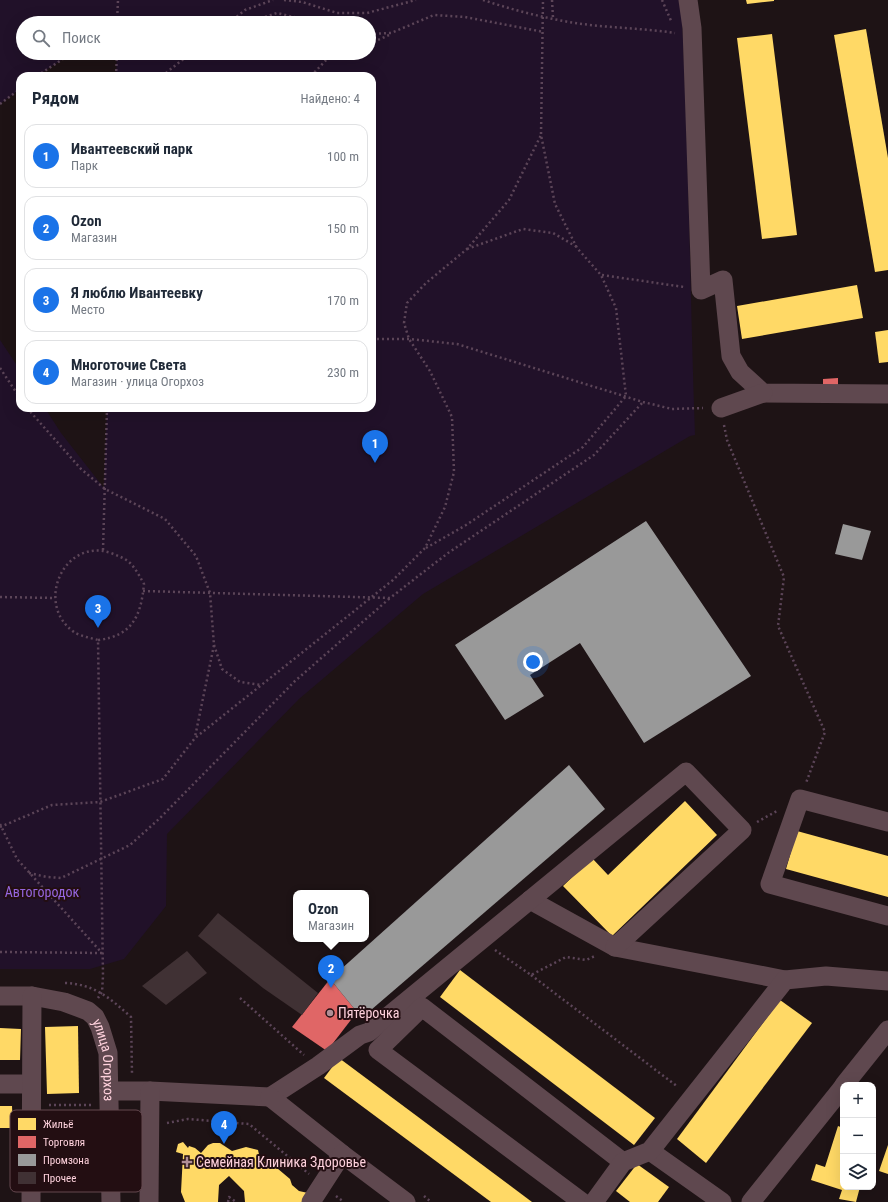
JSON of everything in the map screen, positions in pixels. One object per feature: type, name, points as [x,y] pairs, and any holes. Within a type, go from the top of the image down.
[{"type":"street","points":[[688,0],[692,28],[700,290],[723,280],[731,356],[740,372],[763,393]]},
{"type":"street","points":[[721,408],[763,393],[888,394]]},
{"type":"street","points":[[270,1097],[318,1066],[360,1036],[369,1032],[447,966],[686,772],[742,830],[615,947]]},
{"type":"street","points":[[888,822],[800,799],[770,884],[888,916]]},
{"type":"street","points":[[530,900],[615,947],[785,980],[826,976],[888,981]]},
{"type":"street","points":[[594,1202],[623,1162],[650,1151],[785,980]]},
{"type":"street","name":"улица Огорхоз","points":[[0,996],[32,996],[64,1002],[88,1011],[95,1017],[100,1027],[108,1053],[109,1110]]},
{"type":"street","points":[[30,1110],[32,996]]},
{"type":"street","points":[[582,1202],[378,1050],[422,1008],[623,1162]]},
{"type":"street","points":[[847,1082],[888,1030]]},
{"type":"street","points":[[0,1084],[30,1084]]},
{"type":"street","points":[[149,1202],[150,1091]]},
{"type":"street","points":[[109,1098],[150,1091],[270,1097],[342,1154],[412,1197]]},
{"type":"street","points":[[751,1202],[840,1091]]},
{"type":"street","points":[[650,1151],[722,1202]]},
{"type":"street","points":[[311,1202],[323,1186],[342,1154]]},
{"type":"street","points":[[31,1192],[31,1202]]},
{"type":"street","name":"улица Огорхоз","points":[[110,1192],[110,1202]]},
{"type":"path","points":[[117,16],[118,0]]},
{"type":"path","points":[[238,16],[246,10],[273,0]]},
{"type":"path","points":[[284,0],[302,2],[337,13],[367,13],[416,0]]},
{"type":"path","points":[[483,0],[512,9],[576,23],[641,28],[677,34],[662,0]]},
{"type":"path","points":[[102,953],[17,859],[0,826],[52,805],[100,802],[163,779],[195,738],[393,580],[425,548],[466,525],[583,447],[626,396],[616,308],[601,275],[577,248],[555,204],[541,135],[544,32],[543,0]]},
{"type":"path","points":[[552,0],[553,18]]},
{"type":"path","points":[[268,16],[277,13],[290,16]]},
{"type":"path","points":[[376,40],[434,15],[465,18],[544,32]]},
{"type":"path","points":[[376,34],[391,33]]},
{"type":"path","points":[[43,72],[61,60]]},
{"type":"path","points":[[116,72],[117,60]]},
{"type":"path","points":[[167,72],[182,60]]},
{"type":"path","points":[[315,72],[326,60]]},
{"type":"path","points":[[0,104],[16,92]]},
{"type":"path","points":[[425,548],[445,507],[454,472],[452,417],[430,371],[410,340],[404,323],[407,303],[426,283],[467,249],[509,200],[541,135]]},
{"type":"path","points":[[467,249],[523,229],[553,234],[577,248]]},
{"type":"path","points":[[601,275],[700,290]]},
{"type":"path","points":[[376,339],[457,344],[643,402],[672,409],[721,408],[727,440],[784,577],[778,626],[825,732],[800,799],[742,830]]},
{"type":"path","points":[[0,368],[16,392]]},
{"type":"path","points":[[29,873],[61,878],[130,845],[159,820],[294,681],[390,598],[448,553],[594,455],[643,402]]},
{"type":"path","points":[[31,412],[81,469],[105,489],[165,519],[196,556],[210,593],[214,645],[222,669],[240,682],[261,685]]},
{"type":"path","points":[[102,550],[107,412]]},
{"type":"path","points":[[102,550],[123,557],[130,563],[144,584],[140,612],[131,625],[122,633],[107,639],[98,640],[75,633],[60,618],[54,598],[57,578],[71,560],[84,553],[102,550]]},
{"type":"path","points":[[143,592],[390,598]]},
{"type":"path","points":[[0,597],[54,598]]},
{"type":"path","points":[[88,1011],[102,992],[98,640]]},
{"type":"path","points":[[195,738],[214,645]]},
{"type":"path","points":[[531,975],[566,957],[586,960],[615,947]]},
{"type":"path","points":[[491,948],[531,975],[692,1098]]},
{"type":"path","points":[[0,952],[102,953]]},
{"type":"path","points":[[240,998],[318,1066]]},
{"type":"path","points":[[30,1106],[109,1098]]},
{"type":"path","points":[[165,1128],[167,1122],[188,1119],[249,1124],[344,1202]]},
{"type":"path","points":[[228,1202],[229,1197],[236,1202]]},
{"type":"path","points":[[412,1197],[431,1202]]},
{"type":"green space","name":"Автогородок","points":[[0,0],[679,0],[682,19],[695,435],[690,436],[423,594],[299,699],[167,834],[166,906],[124,959],[90,969],[0,969],[0,340],[16,364],[16,412],[48,412],[61,433],[104,488],[107,412],[376,412],[376,72],[116,72],[117,60],[376,60],[376,16],[16,16],[16,60],[61,60],[43,72],[16,72],[16,92],[0,104]]},
{"type":"building: Жильё","points":[[746,0],[774,0],[774,1],[747,4]]},
{"type":"building: Жильё","points":[[866,29],[888,158],[888,270],[875,272],[834,35]]},
{"type":"building: Жильё","points":[[772,34],[797,235],[762,239],[737,38]]},
{"type":"building: Жильё","points":[[857,285],[863,318],[742,339],[737,306]]},
{"type":"building: Жильё","points":[[888,330],[888,362],[879,363],[875,332]]},
{"type":"building: Жильё","points":[[685,801],[717,835],[612,936],[563,886],[592,858],[608,875]]},
{"type":"building: Жильё","points":[[797,831],[888,856],[888,897],[786,869]]},
{"type":"building: Жильё","points":[[460,970],[655,1118],[634,1145],[440,997]]},
{"type":"building: Жильё","points":[[780,1000],[812,1023],[706,1163],[677,1139]]},
{"type":"building: Жильё","points":[[78,1026],[79,1093],[47,1094],[45,1027]]},
{"type":"building: Жильё","points":[[0,1028],[21,1029],[20,1060],[0,1060]]},
{"type":"building: Жильё","points":[[339,1058],[532,1202],[491,1202],[324,1078]]},
{"type":"building: Жильё","points":[[0,1106],[12,1106],[12,1110],[10,1110],[10,1128],[0,1128]]},
{"type":"building: Жильё","points":[[838,1126],[840,1127],[840,1189],[811,1180],[816,1164],[825,1167]]},
{"type":"building: Жильё","points":[[183,1142],[188,1148],[189,1146],[195,1148],[201,1153],[208,1145],[213,1143],[220,1143],[232,1151],[246,1147],[258,1150],[260,1159],[267,1164],[271,1163],[290,1179],[292,1185],[299,1191],[308,1193],[308,1202],[245,1202],[244,1191],[229,1176],[219,1185],[218,1202],[185,1202],[181,1192],[183,1154],[176,1152],[178,1144]]},
{"type":"building: Жильё","points":[[888,1145],[888,1174],[879,1171]]},
{"type":"building: Жильё","points":[[637,1164],[669,1187],[658,1202],[630,1202],[616,1191]]},
{"type":"building: Жильё","points":[[842,1190],[859,1190],[856,1202],[839,1199]]},
{"type":"building: Торговля","points":[[838,378],[838,390],[823,390],[823,379]]},
{"type":"building: Торговля","name":"Пятёрочка","points":[[330,979],[357,1012],[327,1051],[292,1027]]},
{"type":"building: Промзона","points":[[646,521],[751,676],[644,743],[580,643],[530,675],[544,696],[505,720],[455,645]]},
{"type":"building: Промзона","points":[[843,524],[871,531],[862,560],[835,554]]},
{"type":"building: Промзона","points":[[569,765],[605,809],[364,1016],[357,1012],[330,979]]},
{"type":"building: Прочее","points":[[218,913],[318,993],[302,1015],[263,988],[198,936]]},
{"type":"building: Прочее","points":[[187,951],[207,973],[166,1005],[142,986]]},
{"type":"place","name":"Ивантеевский парк","points":[[375,463]]},
{"type":"place","name":"Я люблю Ивантеевку","points":[[98,628]]},
{"type":"place","name":"Ozon","points":[[331,988]]},
{"type":"place","name":"Пятёрочка","points":[[330,1013]]},
{"type":"place","name":"Многоточие Света","points":[[224,1144]]},
{"type":"place","name":"Семейная Клиника Здоровье","points":[[187,1162]]}]
